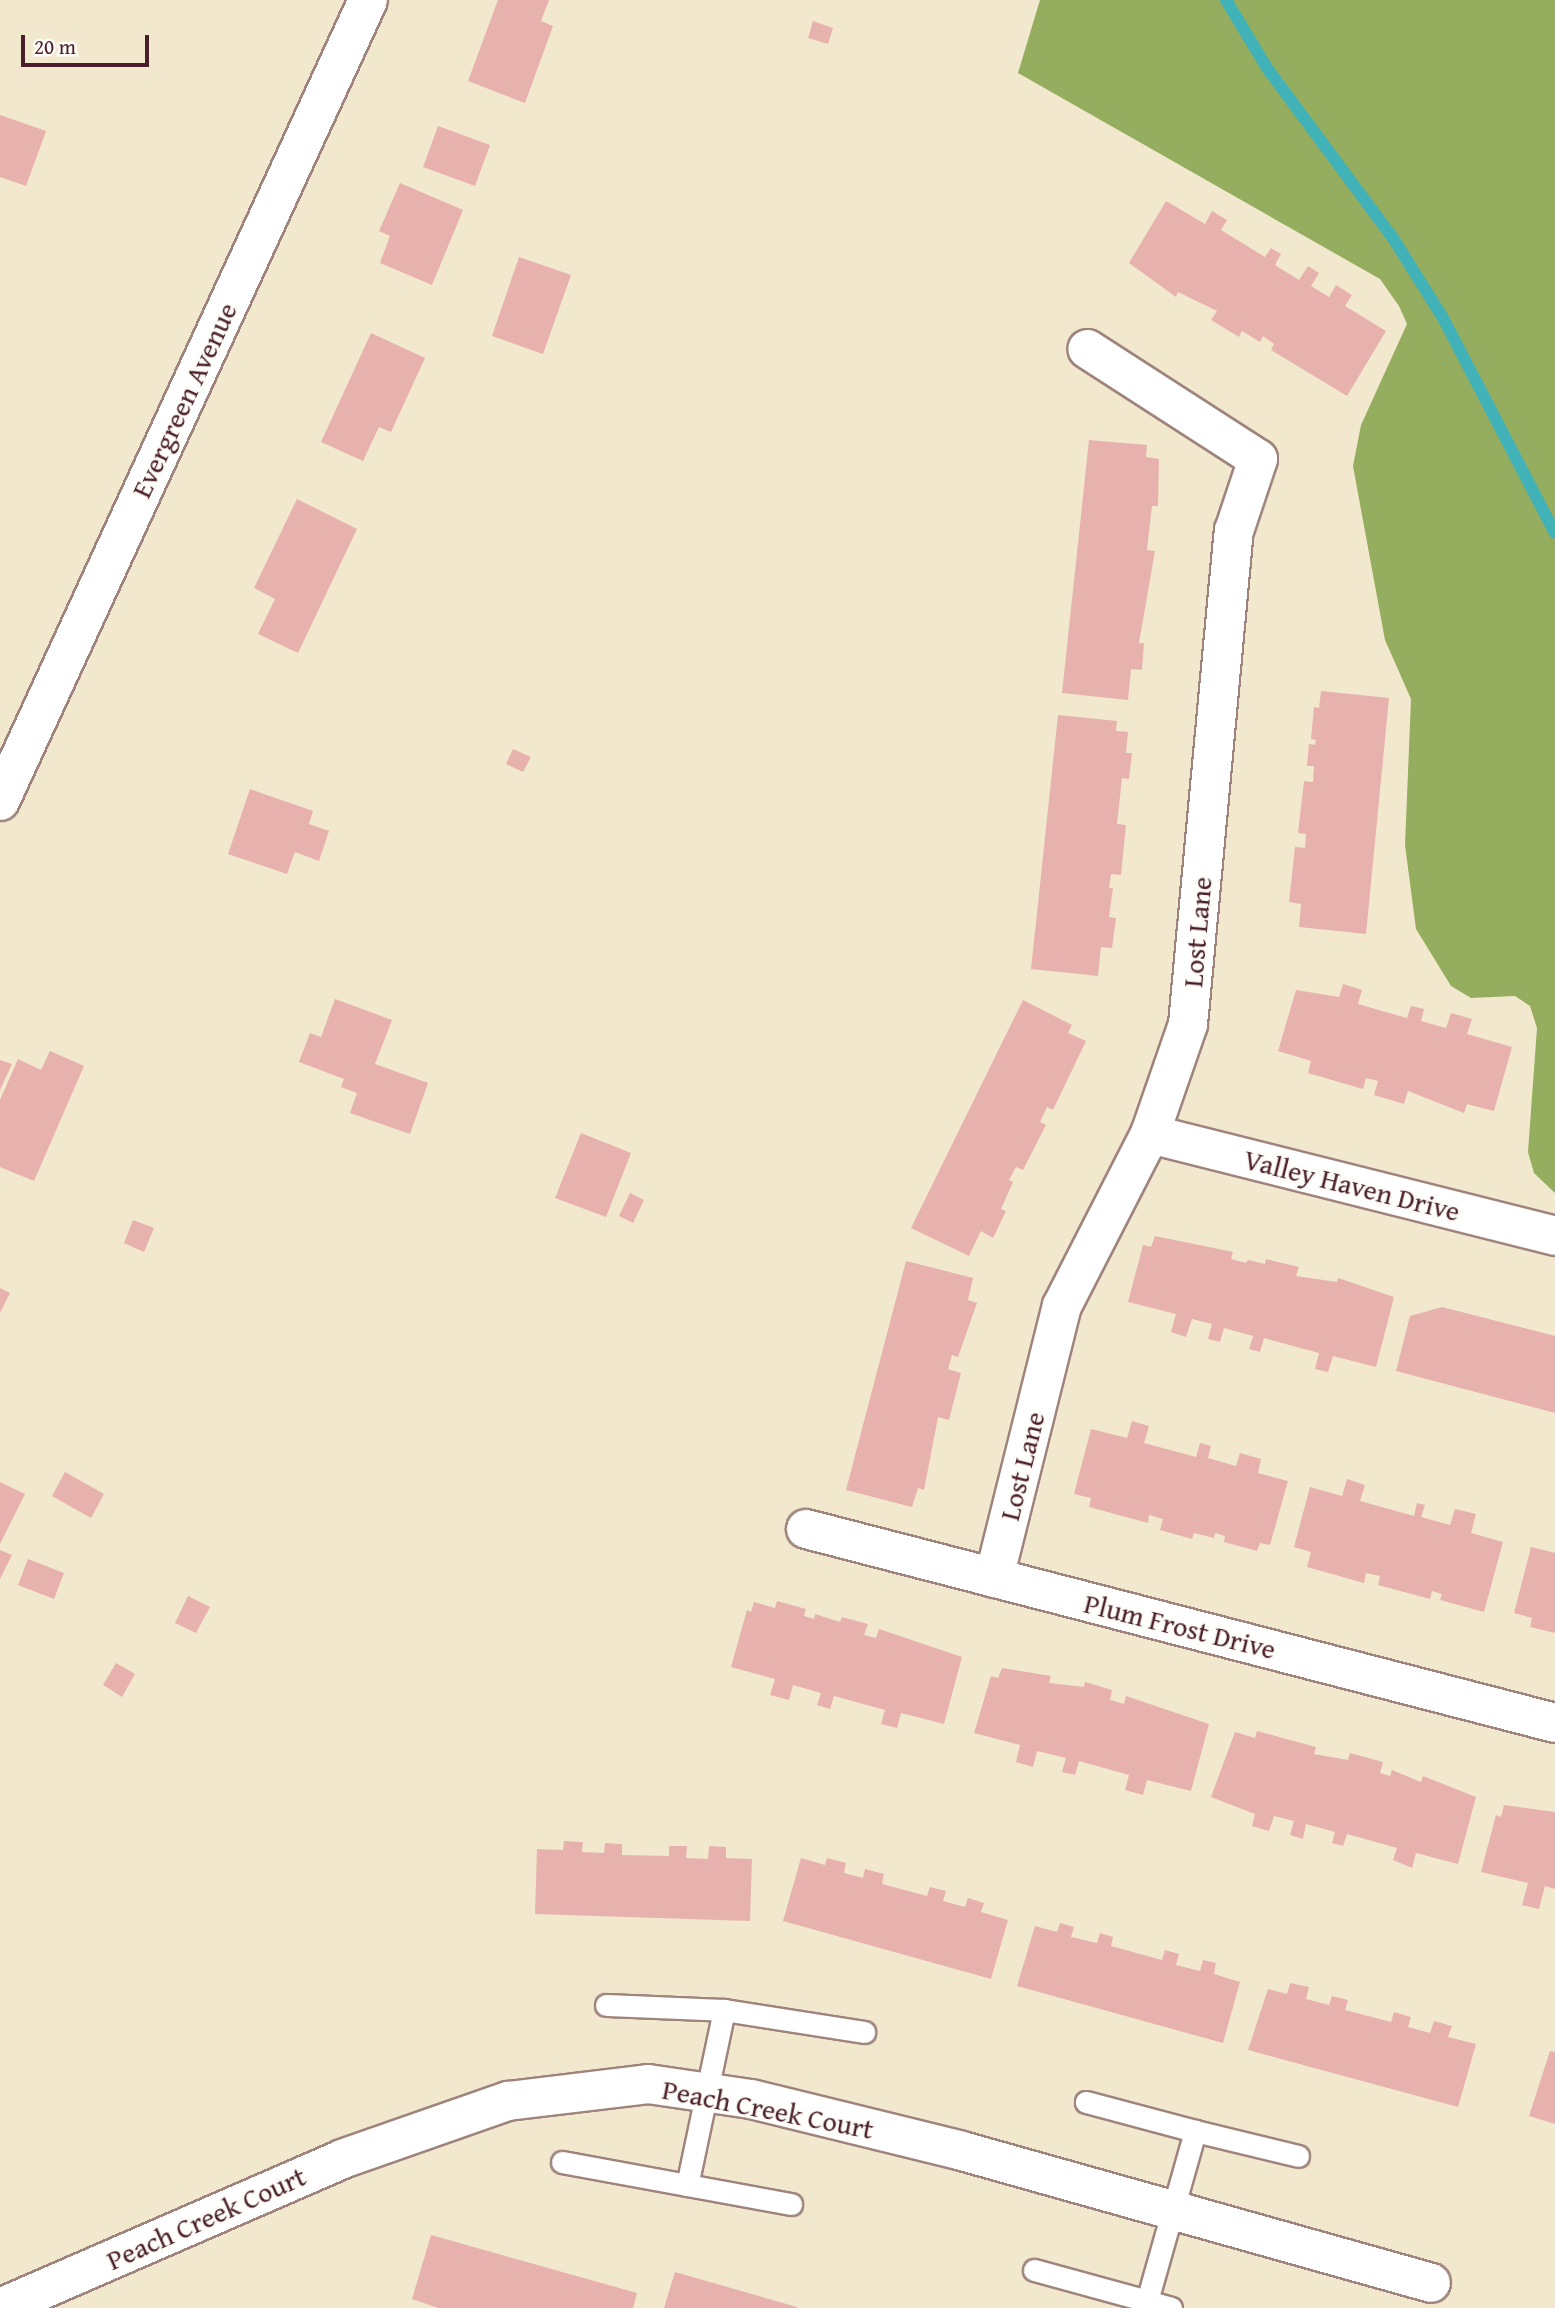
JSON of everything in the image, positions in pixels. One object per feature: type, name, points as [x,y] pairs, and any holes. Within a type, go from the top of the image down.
[{"type":"street","name":"Evergreen Avenue","points":[[0,801],[368,0]]},
{"type":"street","name":"Lost Lane","points":[[994,1578],[1062,1306],[1150,1134],[1188,1024],[1234,531],[1258,459],[1087,349]]},
{"type":"street","name":"Valley Haven Drive","points":[[1150,1134],[1555,1236]]},
{"type":"street","name":"Plum Frost Drive","points":[[806,1529],[1555,1723]]},
{"type":"street","name":"Peach Creek Court","points":[[0,2308],[342,2159],[508,2101],[648,2084],[708,2095],[751,2099],[935,2145],[1431,2283]]},
{"type":"lane","points":[[606,2005],[724,2010],[864,2032]]},
{"type":"lane","points":[[687,2185],[724,2010]]},
{"type":"lane","points":[[1086,2102],[1298,2156]]},
{"type":"lane","points":[[1147,2301],[1195,2131]]},
{"type":"lane","points":[[562,2162],[791,2204]]},
{"type":"lane","points":[[1034,2270],[1171,2308]]},
{"type":"green space","points":[[1040,0],[1555,0],[1555,1193],[1534,1173],[1528,1152],[1537,1028],[1530,1006],[1515,996],[1471,998],[1451,986],[1416,929],[1405,845],[1411,699],[1385,640],[1353,466],[1361,425],[1407,324],[1399,306],[1380,279],[1018,73]]},
{"type":"building","points":[[498,0],[549,0],[541,21],[553,26],[525,103],[468,81]]},
{"type":"building","points":[[813,21],[833,28],[828,44],[808,38]]},
{"type":"building","points":[[0,115],[46,131],[26,186],[0,177]]},
{"type":"building","points":[[438,126],[490,145],[475,186],[423,167]]},
{"type":"building","points":[[400,183],[463,210],[432,285],[380,263],[390,236],[379,231]]},
{"type":"building","points":[[1166,201],[1205,224],[1212,211],[1227,220],[1221,230],[1265,257],[1271,248],[1281,254],[1275,265],[1299,280],[1308,266],[1319,273],[1311,286],[1329,297],[1336,285],[1352,295],[1345,306],[1386,331],[1347,396],[1271,350],[1274,344],[1263,336],[1260,342],[1242,331],[1239,337],[1211,320],[1217,311],[1178,292],[1176,297],[1129,263]]},
{"type":"building","points":[[519,257],[571,275],[543,354],[492,336]]},
{"type":"building","points":[[371,333],[425,358],[391,432],[379,427],[363,461],[321,442]]},
{"type":"building","points":[[1089,440],[1147,445],[1146,457],[1159,459],[1158,506],[1152,506],[1147,550],[1155,551],[1139,643],[1144,643],[1142,670],[1131,669],[1128,700],[1062,693]]},
{"type":"building","points":[[297,499],[357,529],[298,653],[258,634],[275,599],[254,588]]},
{"type":"building","points":[[1321,691],[1389,698],[1366,934],[1299,927],[1301,904],[1289,902],[1295,847],[1305,848],[1306,834],[1298,833],[1304,781],[1313,782],[1314,766],[1307,766],[1309,744],[1315,745],[1316,740],[1311,739],[1314,707],[1319,708]]},
{"type":"building","points":[[1058,715],[1117,721],[1116,731],[1128,732],[1126,753],[1132,753],[1129,779],[1122,778],[1117,824],[1126,825],[1121,875],[1111,874],[1109,888],[1113,888],[1109,917],[1116,918],[1112,948],[1101,947],[1098,976],[1031,969]]},
{"type":"building","points":[[513,749],[531,757],[523,772],[506,764]]},
{"type":"building","points":[[250,789],[313,811],[309,824],[329,831],[319,861],[295,852],[287,874],[228,854]]},
{"type":"building","points":[[1343,984],[1362,990],[1358,1004],[1407,1018],[1411,1006],[1424,1009],[1421,1021],[1446,1028],[1451,1013],[1472,1019],[1467,1034],[1512,1047],[1494,1111],[1467,1104],[1464,1113],[1408,1091],[1404,1104],[1374,1095],[1378,1081],[1366,1078],[1363,1089],[1308,1073],[1311,1061],[1278,1051],[1296,990],[1339,997]]},
{"type":"building","points":[[335,999],[392,1020],[375,1064],[428,1083],[410,1134],[350,1113],[357,1093],[341,1087],[344,1079],[299,1062],[310,1033],[321,1037]]},
{"type":"building","points":[[1023,1000],[1072,1025],[1068,1033],[1086,1041],[1053,1110],[1047,1107],[1040,1122],[1046,1125],[1023,1170],[1016,1167],[1009,1180],[1013,1182],[1001,1209],[1006,1211],[993,1238],[981,1231],[969,1256],[911,1228]]},
{"type":"building","points":[[50,1051],[84,1066],[34,1181],[0,1167],[0,1100],[18,1059],[41,1070]]},
{"type":"building","points":[[0,1060],[12,1064],[0,1090]]},
{"type":"building","points":[[581,1133],[631,1153],[606,1217],[555,1198]]},
{"type":"building","points":[[630,1193],[644,1200],[633,1223],[619,1216]]},
{"type":"building","points":[[133,1220],[154,1228],[144,1252],[124,1243]]},
{"type":"building","points":[[1155,1236],[1233,1252],[1231,1259],[1246,1263],[1248,1260],[1265,1264],[1266,1259],[1299,1267],[1296,1276],[1337,1282],[1338,1278],[1394,1297],[1376,1367],[1333,1356],[1328,1372],[1315,1369],[1319,1353],[1264,1338],[1260,1352],[1249,1349],[1253,1336],[1224,1328],[1220,1342],[1208,1339],[1212,1324],[1192,1319],[1186,1337],[1171,1332],[1176,1314],[1128,1302],[1143,1245],[1151,1247]]},
{"type":"building","points":[[906,1261],[973,1278],[968,1300],[977,1303],[958,1357],[952,1355],[948,1369],[961,1373],[949,1420],[938,1417],[924,1490],[918,1488],[912,1507],[846,1490]]},
{"type":"building","points":[[0,1288],[10,1293],[0,1313]]},
{"type":"building","points":[[1442,1307],[1555,1336],[1555,1413],[1396,1371],[1410,1316]]},
{"type":"building","points":[[1132,1421],[1149,1426],[1144,1443],[1196,1457],[1200,1443],[1211,1446],[1208,1458],[1236,1466],[1240,1453],[1261,1459],[1258,1473],[1288,1481],[1270,1545],[1260,1543],[1257,1551],[1224,1542],[1225,1536],[1215,1533],[1214,1538],[1194,1533],[1192,1539],[1160,1530],[1163,1519],[1149,1515],[1148,1523],[1089,1507],[1091,1498],[1074,1494],[1091,1429],[1127,1438]]},
{"type":"building","points":[[65,1472],[104,1494],[91,1518],[52,1496]]},
{"type":"building","points":[[1347,1479],[1365,1485],[1360,1501],[1414,1516],[1417,1503],[1425,1505],[1421,1517],[1450,1525],[1455,1509],[1476,1514],[1471,1533],[1503,1542],[1484,1612],[1440,1600],[1442,1594],[1432,1591],[1430,1599],[1378,1585],[1380,1576],[1366,1573],[1364,1583],[1307,1567],[1311,1552],[1294,1547],[1310,1487],[1342,1496]]},
{"type":"building","points":[[0,1482],[25,1494],[0,1544]]},
{"type":"building","points":[[1531,1547],[1555,1553],[1555,1633],[1530,1627],[1532,1618],[1514,1613]]},
{"type":"building","points":[[0,1550],[12,1555],[0,1579]]},
{"type":"building","points":[[28,1559],[64,1573],[54,1599],[18,1585]]},
{"type":"building","points":[[188,1596],[210,1607],[196,1633],[175,1623]]},
{"type":"building","points":[[777,1601],[806,1609],[804,1616],[814,1619],[815,1614],[840,1622],[842,1617],[868,1624],[864,1635],[876,1638],[879,1629],[962,1657],[944,1724],[901,1713],[897,1728],[881,1724],[885,1710],[834,1696],[830,1709],[817,1705],[821,1693],[793,1685],[789,1700],[770,1695],[775,1679],[731,1667],[747,1610],[751,1612],[754,1602],[775,1608]]},
{"type":"building","points":[[116,1663],[135,1674],[122,1697],[103,1685]]},
{"type":"building","points":[[1002,1668],[1051,1676],[1049,1683],[1084,1687],[1085,1682],[1112,1690],[1110,1700],[1124,1704],[1126,1696],[1209,1724],[1191,1791],[1147,1780],[1143,1795],[1125,1790],[1129,1775],[1079,1761],[1075,1775],[1062,1772],[1066,1758],[1037,1751],[1033,1767],[1016,1762],[1020,1745],[974,1733],[991,1676],[998,1678]]},
{"type":"building","points":[[1257,1731],[1316,1747],[1314,1754],[1348,1760],[1350,1753],[1383,1762],[1380,1773],[1390,1776],[1392,1770],[1421,1782],[1423,1776],[1476,1797],[1458,1864],[1416,1853],[1412,1868],[1393,1860],[1397,1848],[1347,1834],[1343,1846],[1332,1843],[1335,1832],[1306,1824],[1303,1839],[1290,1835],[1294,1821],[1274,1816],[1269,1831],[1252,1826],[1255,1814],[1211,1797],[1235,1732],[1255,1738]]},
{"type":"building","points":[[1504,1805],[1555,1812],[1555,1889],[1545,1886],[1539,1909],[1522,1905],[1528,1883],[1481,1872],[1496,1815],[1501,1817]]},
{"type":"building","points":[[564,1841],[583,1842],[582,1852],[604,1853],[605,1843],[622,1844],[622,1855],[669,1856],[669,1846],[687,1846],[686,1858],[708,1859],[709,1846],[726,1847],[726,1858],[752,1859],[750,1921],[535,1914],[537,1849],[563,1850]]},
{"type":"building","points":[[801,1858],[825,1865],[827,1858],[846,1863],[844,1873],[863,1878],[865,1869],[884,1874],[882,1884],[927,1896],[930,1887],[946,1891],[943,1901],[965,1907],[968,1898],[984,1903],[981,1912],[1008,1920],[991,1979],[783,1921]]},
{"type":"building","points":[[1060,1923],[1074,1927],[1071,1937],[1097,1943],[1100,1933],[1113,1937],[1111,1946],[1162,1960],[1165,1950],[1179,1954],[1176,1965],[1200,1971],[1203,1960],[1216,1963],[1214,1974],[1240,1982],[1223,2043],[1017,1986],[1035,1926],[1057,1932]]},
{"type":"building","points":[[1290,1983],[1309,1987],[1306,1999],[1329,2005],[1332,1996],[1348,2000],[1345,2010],[1391,2022],[1394,2012],[1411,2017],[1408,2027],[1430,2033],[1434,2021],[1452,2026],[1448,2037],[1476,2044],[1458,2107],[1248,2050],[1268,1989],[1287,1994]]},
{"type":"building","points":[[1550,2051],[1555,2052],[1555,2124],[1529,2116]]},
{"type":"building","points":[[431,2235],[637,2293],[633,2308],[438,2308],[412,2299]]},
{"type":"building","points":[[675,2272],[797,2307],[797,2308],[664,2308]]},
{"type":"waterway","points":[[1226,0],[1267,68],[1393,238],[1443,318],[1555,533]]}]
